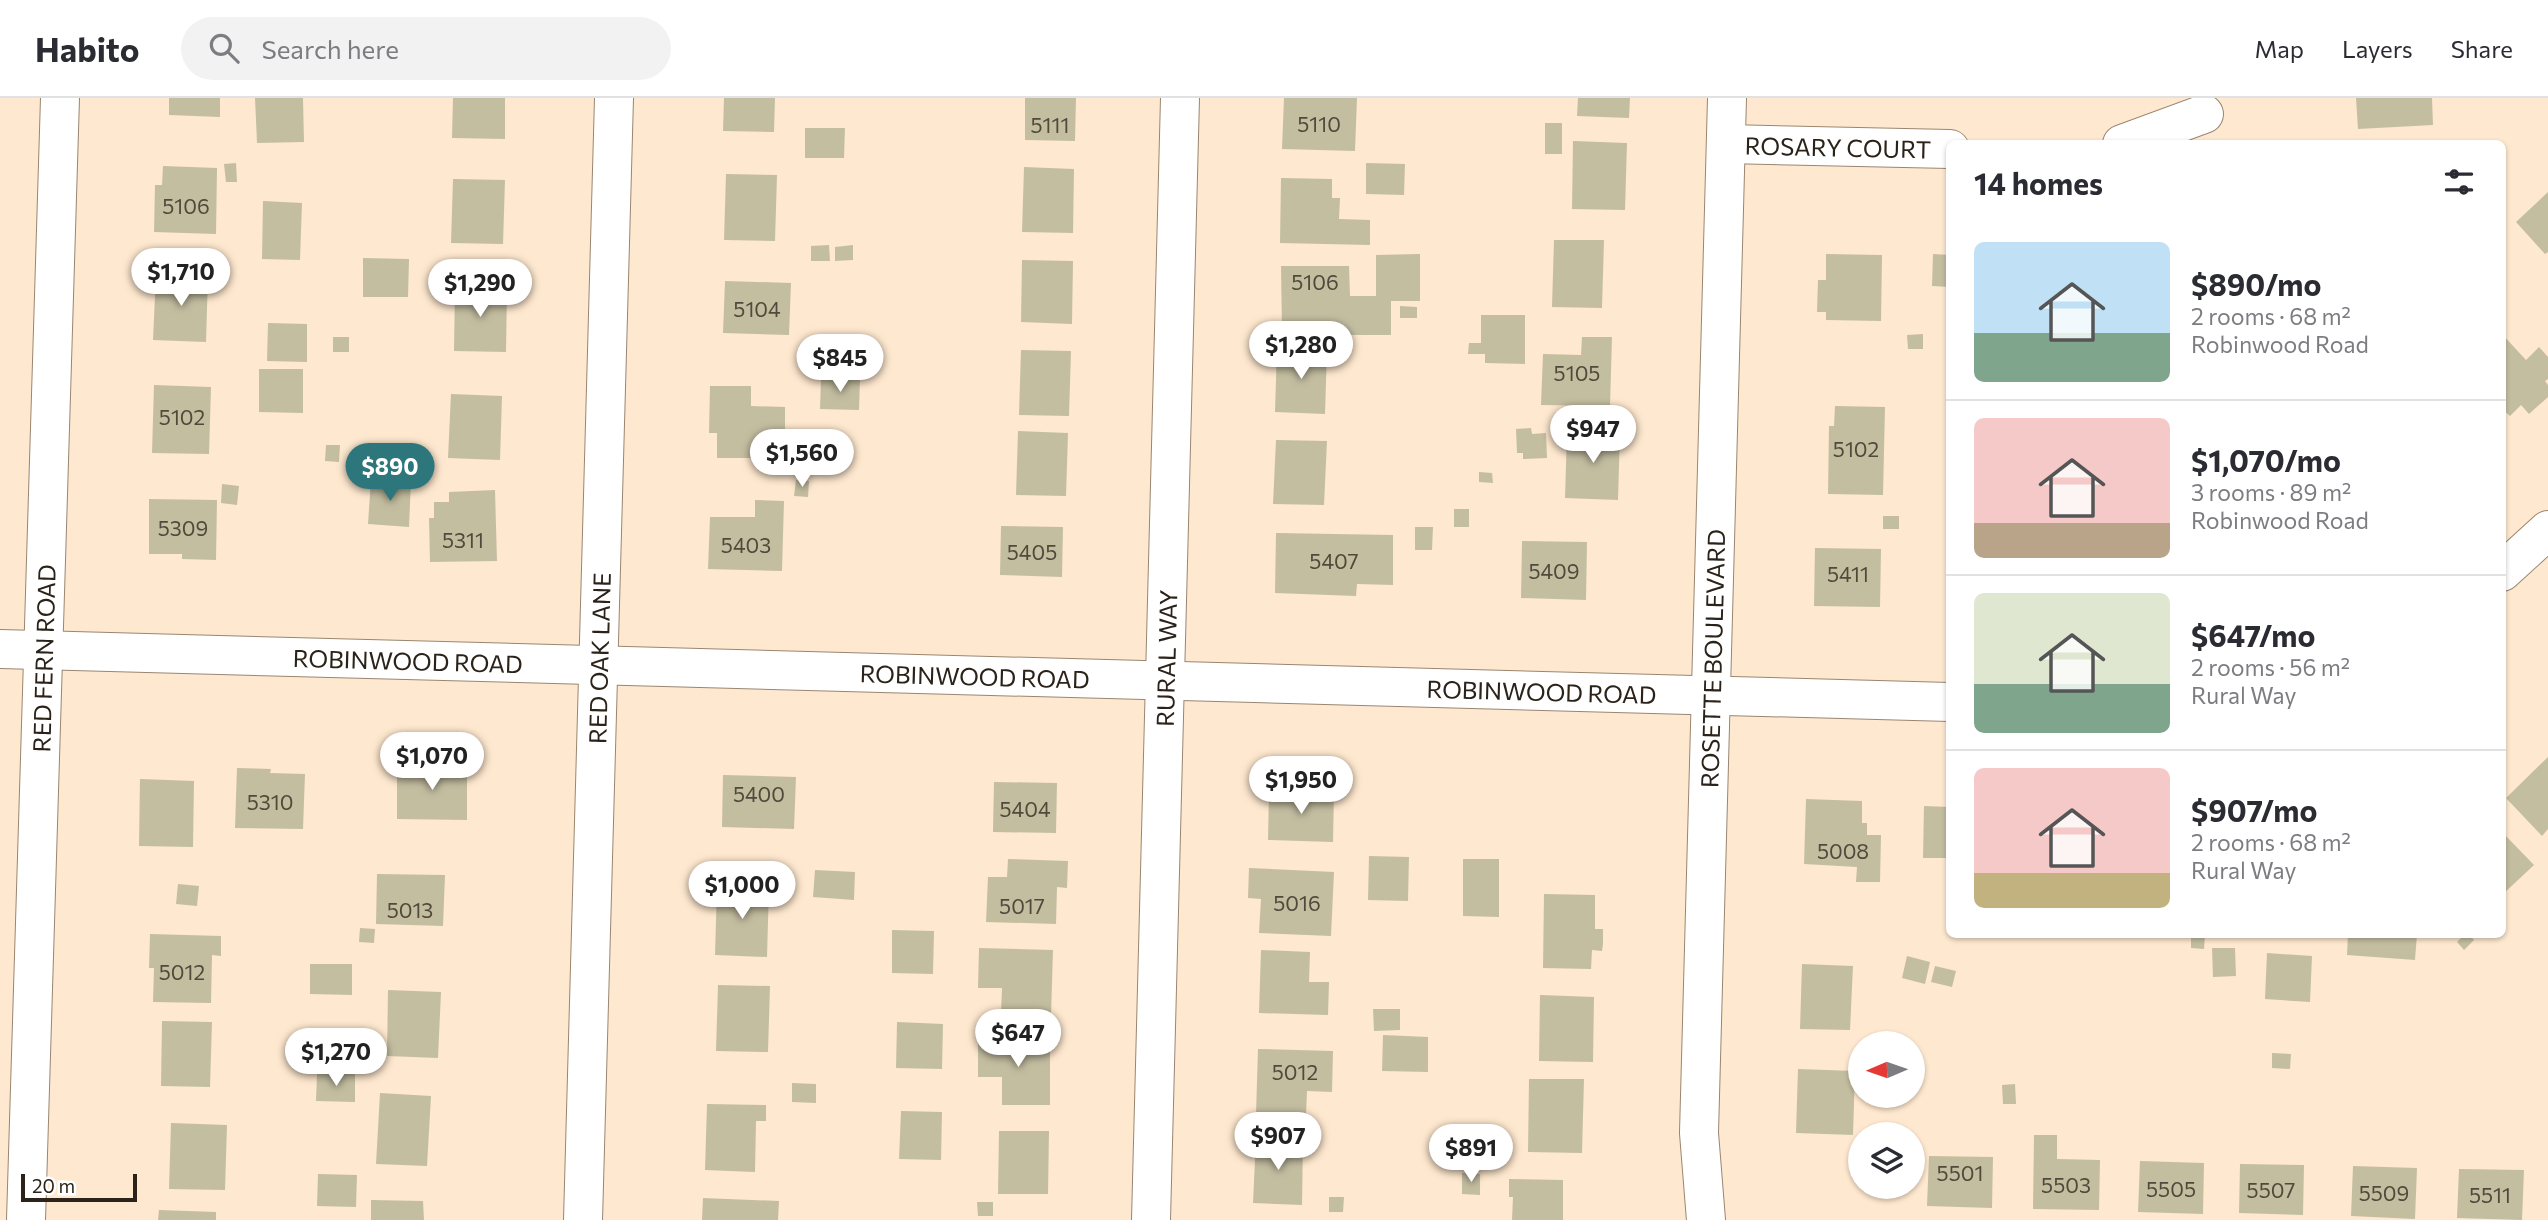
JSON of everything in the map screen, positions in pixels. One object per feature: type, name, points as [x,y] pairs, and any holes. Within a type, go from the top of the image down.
[{"type":"street","name":"RED FERN ROAD","points":[[26,1220],[60,98]]},
{"type":"street","name":"RED OAK LANE","points":[[583,1220],[614,98]]},
{"type":"street","name":"RURAL WAY","points":[[1151,1220],[1180,98]]},
{"type":"street","name":"ROSETTE BOULEVARD","points":[[1706,1220],[1699,1133],[1708,744],[1713,696],[1727,98]]},
{"type":"street","points":[[2133,140],[2204,114]]},
{"type":"street","name":"ROSARY COURT","points":[[1726,144],[1946,149]]},
{"type":"street","points":[[2506,568],[2548,530]]},
{"type":"street","name":"ROBINWOOD ROAD","points":[[0,649],[1946,702]]},
{"type":"building","points":[[169,98],[220,98],[220,117],[169,115]]},
{"type":"building","points":[[255,98],[303,98],[304,142],[257,143]]},
{"type":"building","points":[[453,98],[505,98],[505,139],[452,138]]},
{"type":"building","points":[[724,98],[775,98],[774,132],[723,131]]},
{"type":"building","points":[[1025,98],[1076,98],[1075,141],[1025,140]]},
{"type":"building","points":[[1284,98],[1357,98],[1355,151],[1282,149]]},
{"type":"building","points":[[1578,98],[1630,98],[1629,118],[1577,116]]},
{"type":"building","points":[[2356,98],[2432,98],[2433,125],[2358,129]]},
{"type":"building","points":[[1545,123],[1562,123],[1562,154],[1545,154]]},
{"type":"building","points":[[805,128],[845,128],[844,158],[805,158]]},
{"type":"building","points":[[1573,141],[1627,143],[1625,210],[1572,209]]},
{"type":"building","points":[[236,163],[237,182],[226,182],[224,164]]},
{"type":"building","points":[[1366,163],[1405,164],[1404,195],[1366,194]]},
{"type":"building","points":[[163,166],[217,168],[216,234],[154,232],[155,185],[162,185]]},
{"type":"building","points":[[1024,167],[1074,169],[1073,233],[1022,232]]},
{"type":"building","points":[[726,174],[777,175],[775,241],[724,240]]},
{"type":"building","points":[[1281,178],[1332,179],[1332,198],[1340,198],[1339,219],[1370,220],[1370,245],[1280,243]]},
{"type":"building","points":[[453,179],[505,180],[503,244],[451,243]]},
{"type":"building","points":[[2548,192],[2548,252],[2545,254],[2516,222]]},
{"type":"building","points":[[263,201],[302,203],[300,260],[262,259]]},
{"type":"building","points":[[1554,240],[1604,240],[1602,308],[1552,307]]},
{"type":"building","points":[[829,245],[830,261],[811,261],[811,246]]},
{"type":"building","points":[[853,245],[853,260],[835,261],[835,247]]},
{"type":"building","points":[[1420,254],[1420,301],[1391,301],[1391,335],[1325,335],[1325,331],[1282,331],[1281,266],[1349,266],[1350,296],[1376,296],[1376,255]]},
{"type":"building","points":[[1826,254],[1882,255],[1881,321],[1826,320],[1826,312],[1817,312],[1818,280],[1826,280]]},
{"type":"building","points":[[1933,254],[1946,255],[1946,287],[1932,286]]},
{"type":"building","points":[[363,258],[409,259],[408,297],[363,297]]},
{"type":"building","points":[[1022,260],[1073,261],[1072,324],[1021,322]]},
{"type":"building","points":[[156,274],[208,276],[206,342],[153,340]]},
{"type":"building","points":[[725,281],[791,283],[789,335],[723,333]]},
{"type":"building","points":[[455,287],[507,288],[506,352],[454,351]]},
{"type":"building","points":[[1400,306],[1417,307],[1417,318],[1400,318]]},
{"type":"building","points":[[1481,315],[1525,315],[1525,364],[1485,363],[1485,354],[1468,354],[1469,343],[1481,343]]},
{"type":"building","points":[[268,323],[307,324],[307,362],[267,361]]},
{"type":"building","points":[[1923,334],[1923,349],[1908,349],[1907,335]]},
{"type":"building","points":[[333,337],[349,337],[349,352],[333,352]]},
{"type":"building","points":[[1582,337],[1612,337],[1610,406],[1541,405],[1543,354],[1581,355]]},
{"type":"building","points":[[2506,338],[2526,360],[2539,347],[2548,357],[2548,379],[2545,381],[2548,385],[2548,397],[2529,414],[2521,405],[2510,416],[2506,412]]},
{"type":"building","points":[[1277,348],[1327,350],[1325,414],[1275,412]]},
{"type":"building","points":[[1021,350],[1071,351],[1069,416],[1019,415]]},
{"type":"building","points":[[259,369],[303,369],[303,413],[259,412]]},
{"type":"building","points":[[821,378],[860,379],[859,410],[820,409]]},
{"type":"building","points":[[154,385],[211,387],[209,454],[152,453]]},
{"type":"building","points":[[710,386],[751,386],[751,406],[785,407],[785,458],[717,458],[717,433],[709,433]]},
{"type":"building","points":[[451,394],[502,396],[500,460],[448,458]]},
{"type":"building","points":[[1835,406],[1885,407],[1883,495],[1828,494],[1829,426],[1834,426]]},
{"type":"building","points":[[1531,428],[1532,434],[1546,433],[1547,458],[1523,459],[1523,453],[1517,453],[1516,429]]},
{"type":"building","points":[[1018,431],[1068,433],[1066,496],[1016,495]]},
{"type":"building","points":[[1567,431],[1620,432],[1618,500],[1565,498]]},
{"type":"building","points":[[1276,440],[1327,441],[1324,505],[1273,504]]},
{"type":"building","points":[[326,445],[340,445],[339,462],[325,461]]},
{"type":"building","points":[[1479,472],[1492,473],[1493,483],[1479,482]]},
{"type":"building","points":[[371,479],[411,481],[409,527],[368,524]]},
{"type":"building","points":[[796,480],[809,481],[808,497],[794,496]]},
{"type":"building","points":[[222,484],[239,486],[237,505],[221,503]]},
{"type":"building","points":[[495,490],[497,561],[430,562],[429,518],[434,518],[434,502],[449,502],[449,492]]},
{"type":"building","points":[[149,499],[217,500],[216,560],[182,559],[182,554],[149,554]]},
{"type":"building","points":[[755,500],[784,501],[782,571],[708,569],[710,517],[755,517]]},
{"type":"building","points":[[1454,509],[1469,509],[1469,527],[1454,527]]},
{"type":"building","points":[[1883,516],[1899,516],[1899,529],[1883,529]]},
{"type":"building","points":[[1001,526],[1063,527],[1062,577],[1000,575]]},
{"type":"building","points":[[1415,527],[1433,527],[1432,550],[1415,550]]},
{"type":"building","points":[[1276,533],[1393,535],[1393,585],[1357,584],[1356,596],[1275,593]]},
{"type":"building","points":[[1522,541],[1587,542],[1586,600],[1521,598]]},
{"type":"building","points":[[1815,548],[1881,549],[1880,607],[1814,606]]},
{"type":"building","points":[[2548,757],[2548,829],[2542,836],[2506,798]]},
{"type":"building","points":[[397,764],[467,765],[467,820],[397,819]]},
{"type":"building","points":[[237,768],[305,774],[303,829],[235,828]]},
{"type":"building","points":[[723,775],[796,777],[794,829],[722,827]]},
{"type":"building","points":[[140,779],[194,781],[193,847],[139,846]]},
{"type":"building","points":[[994,782],[1057,783],[1056,833],[993,832]]},
{"type":"building","points":[[1269,791],[1334,791],[1333,842],[1268,840]]},
{"type":"building","points":[[1806,799],[1862,801],[1862,823],[1867,823],[1867,835],[1881,835],[1880,882],[1856,882],[1857,867],[1804,864]]},
{"type":"building","points":[[1924,806],[1946,807],[1946,858],[1923,858]]},
{"type":"building","points":[[2506,836],[2534,865],[2506,891]]},
{"type":"building","points":[[1369,856],[1409,857],[1408,901],[1368,900]]},
{"type":"building","points":[[1008,859],[1068,861],[1067,888],[1057,887],[1056,924],[986,922],[988,877],[1007,877]]},
{"type":"building","points":[[1463,859],[1499,859],[1499,917],[1463,916]]},
{"type":"building","points":[[1249,868],[1334,872],[1331,936],[1259,933],[1261,899],[1248,898]]},
{"type":"building","points":[[815,870],[855,872],[854,900],[813,897]]},
{"type":"building","points":[[377,874],[445,875],[443,926],[376,924]]},
{"type":"building","points":[[178,884],[199,886],[197,906],[176,904]]},
{"type":"building","points":[[717,886],[769,887],[767,957],[715,955]]},
{"type":"building","points":[[1544,894],[1595,895],[1595,929],[1603,929],[1603,944],[1602,951],[1592,950],[1591,969],[1543,968]]},
{"type":"building","points":[[360,928],[375,929],[374,943],[359,942]]},
{"type":"building","points":[[892,930],[934,931],[933,974],[892,973]]},
{"type":"building","points":[[150,934],[221,936],[221,956],[212,955],[211,1003],[153,1002],[154,968],[149,968]]},
{"type":"building","points":[[2191,938],[2205,938],[2204,949],[2191,948]]},
{"type":"building","points":[[2348,938],[2417,938],[2415,960],[2347,955]]},
{"type":"building","points":[[2461,938],[2474,940],[2464,950],[2457,942]]},
{"type":"building","points":[[979,948],[1053,950],[1051,1016],[1001,1014],[1002,988],[978,988]]},
{"type":"building","points":[[2212,948],[2235,948],[2236,976],[2213,977]]},
{"type":"building","points":[[1261,950],[1310,952],[1309,982],[1329,982],[1328,1015],[1259,1013]]},
{"type":"building","points":[[2267,953],[2312,956],[2310,1002],[2265,999]]},
{"type":"building","points":[[1907,956],[1930,962],[1925,984],[1902,978]]},
{"type":"building","points":[[310,964],[352,964],[352,995],[310,994]]},
{"type":"building","points":[[1802,964],[1853,966],[1850,1030],[1800,1029]]},
{"type":"building","points":[[1935,966],[1956,971],[1952,987],[1931,982]]},
{"type":"building","points":[[718,985],[770,986],[768,1052],[716,1051]]},
{"type":"building","points":[[388,990],[441,992],[438,1058],[387,1056]]},
{"type":"building","points":[[1540,995],[1594,997],[1593,1062],[1539,1061]]},
{"type":"building","points":[[1373,1009],[1400,1009],[1400,1030],[1374,1031]]},
{"type":"building","points":[[162,1021],[212,1022],[210,1087],[161,1086]]},
{"type":"building","points":[[897,1022],[943,1024],[942,1069],[896,1068]]},
{"type":"building","points":[[1383,1035],[1428,1037],[1428,1072],[1382,1071]]},
{"type":"building","points":[[978,1038],[1050,1039],[1050,1105],[1002,1105],[1002,1077],[978,1077]]},
{"type":"building","points":[[1258,1049],[1333,1051],[1332,1092],[1307,1091],[1306,1115],[1256,1114]]},
{"type":"building","points":[[2272,1053],[2291,1054],[2290,1069],[2272,1068]]},
{"type":"building","points":[[1798,1069],[1848,1071],[1848,1108],[1854,1108],[1853,1122],[1848,1122],[1848,1135],[1796,1133]]},
{"type":"building","points":[[317,1074],[355,1074],[355,1102],[316,1101]]},
{"type":"building","points":[[1529,1079],[1584,1079],[1582,1153],[1528,1152]]},
{"type":"building","points":[[792,1083],[816,1084],[816,1103],[792,1102]]},
{"type":"building","points":[[2015,1084],[2016,1104],[2003,1104],[2002,1085]]},
{"type":"building","points":[[380,1093],[431,1096],[427,1166],[376,1164]]},
{"type":"building","points":[[707,1104],[766,1105],[766,1121],[756,1121],[755,1172],[705,1170]]},
{"type":"building","points":[[901,1111],[942,1112],[941,1160],[899,1159]]},
{"type":"building","points":[[171,1123],[227,1125],[225,1190],[169,1189]]},
{"type":"building","points":[[1452,1128],[1490,1128],[1489,1165],[1452,1165]]},
{"type":"building","points":[[999,1131],[1049,1131],[1048,1194],[998,1194]]},
{"type":"building","points":[[2034,1135],[2057,1135],[2057,1159],[2100,1160],[2099,1210],[2033,1209]]},
{"type":"building","points":[[1256,1139],[1303,1141],[1302,1205],[1253,1203]]},
{"type":"building","points":[[1929,1156],[1993,1157],[1992,1208],[1927,1206]]},
{"type":"building","points":[[2140,1161],[2204,1163],[2203,1214],[2138,1212]]},
{"type":"building","points":[[2240,1164],[2304,1165],[2303,1215],[2239,1213]]},
{"type":"building","points":[[2353,1166],[2417,1168],[2415,1219],[2351,1216]]},
{"type":"building","points":[[2459,1169],[2524,1170],[2522,1220],[2457,1218]]},
{"type":"building","points":[[1462,1173],[1480,1174],[1480,1195],[1462,1194]]},
{"type":"building","points":[[318,1174],[357,1175],[356,1207],[317,1206]]},
{"type":"building","points":[[1509,1179],[1563,1180],[1563,1220],[1512,1220],[1513,1197],[1509,1197]]},
{"type":"building","points":[[1329,1197],[1344,1197],[1343,1212],[1329,1212]]},
{"type":"building","points":[[703,1198],[779,1201],[778,1220],[702,1220]]},
{"type":"building","points":[[371,1200],[423,1201],[424,1220],[371,1220]]},
{"type":"building","points":[[977,1202],[993,1202],[993,1216],[978,1216]]},
{"type":"building","points":[[159,1210],[216,1212],[216,1220],[158,1220]]}]
